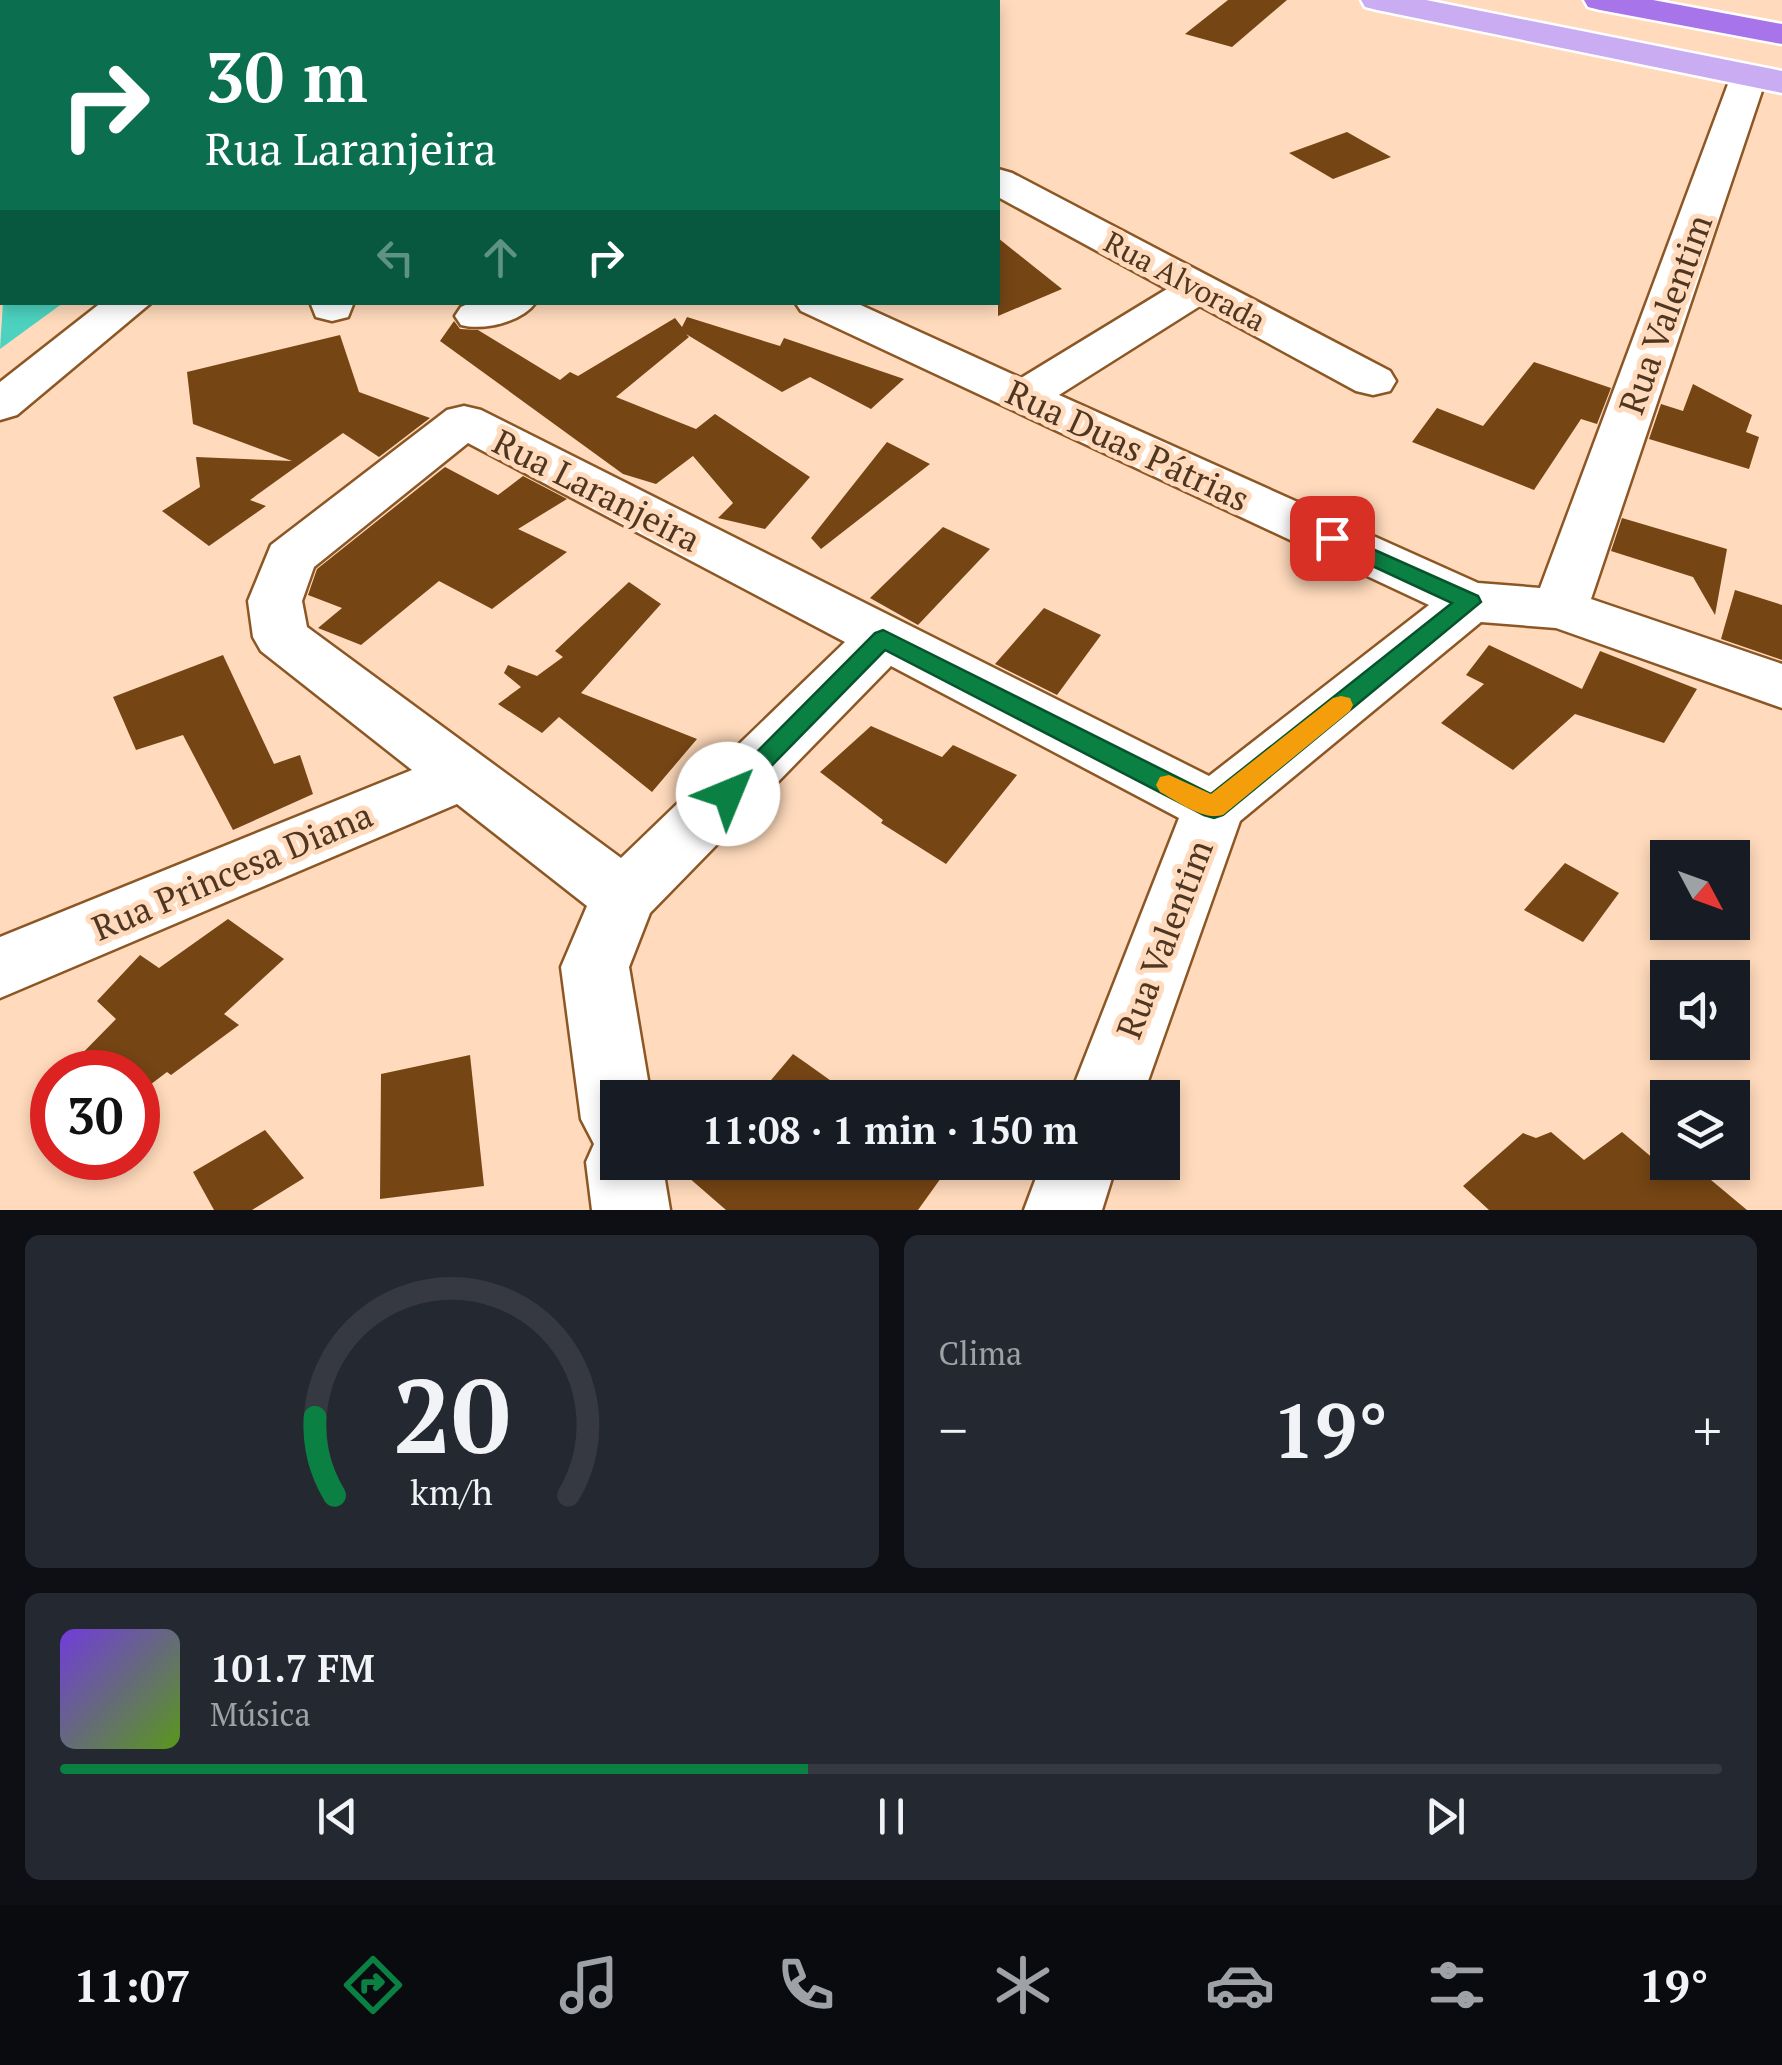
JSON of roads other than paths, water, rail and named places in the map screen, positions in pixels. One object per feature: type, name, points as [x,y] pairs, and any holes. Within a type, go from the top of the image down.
[{"type":"highway","points":[[1600,0],[1782,34]]},
{"type":"main road","points":[[1377,0],[1766,79]]},
{"type":"street","name":"Rua Valentim","points":[[1560,610],[1766,79]]},
{"type":"street","name":"Rua Alvorada","points":[[1000,182],[1373,380]]},
{"type":"street","points":[[1023,397],[1198,288]]},
{"type":"street","points":[[0,405],[126,305]]},
{"type":"street","name":"Rua Duas Pátrias","points":[[824,305],[1470,602],[1560,610],[1782,686]]},
{"type":"street","name":"Rua Laranjeira","points":[[624,896],[281,637],[275,600],[290,558],[464,421],[1214,807]]},
{"type":"street","name":"Rua Valentim","points":[[1112,1080],[1214,807],[1470,602]]},
{"type":"street","points":[[612,1080],[595,968],[624,896],[883,639]]},
{"type":"street","name":"Rua Princesa Diana","points":[[0,968],[465,774]]},
{"type":"street","points":[[627,1180],[631,1210]]},
{"type":"street","points":[[1063,1210],[1074,1180]]},
{"type":"water","points":[[3,305],[60,305],[0,349]]}]
